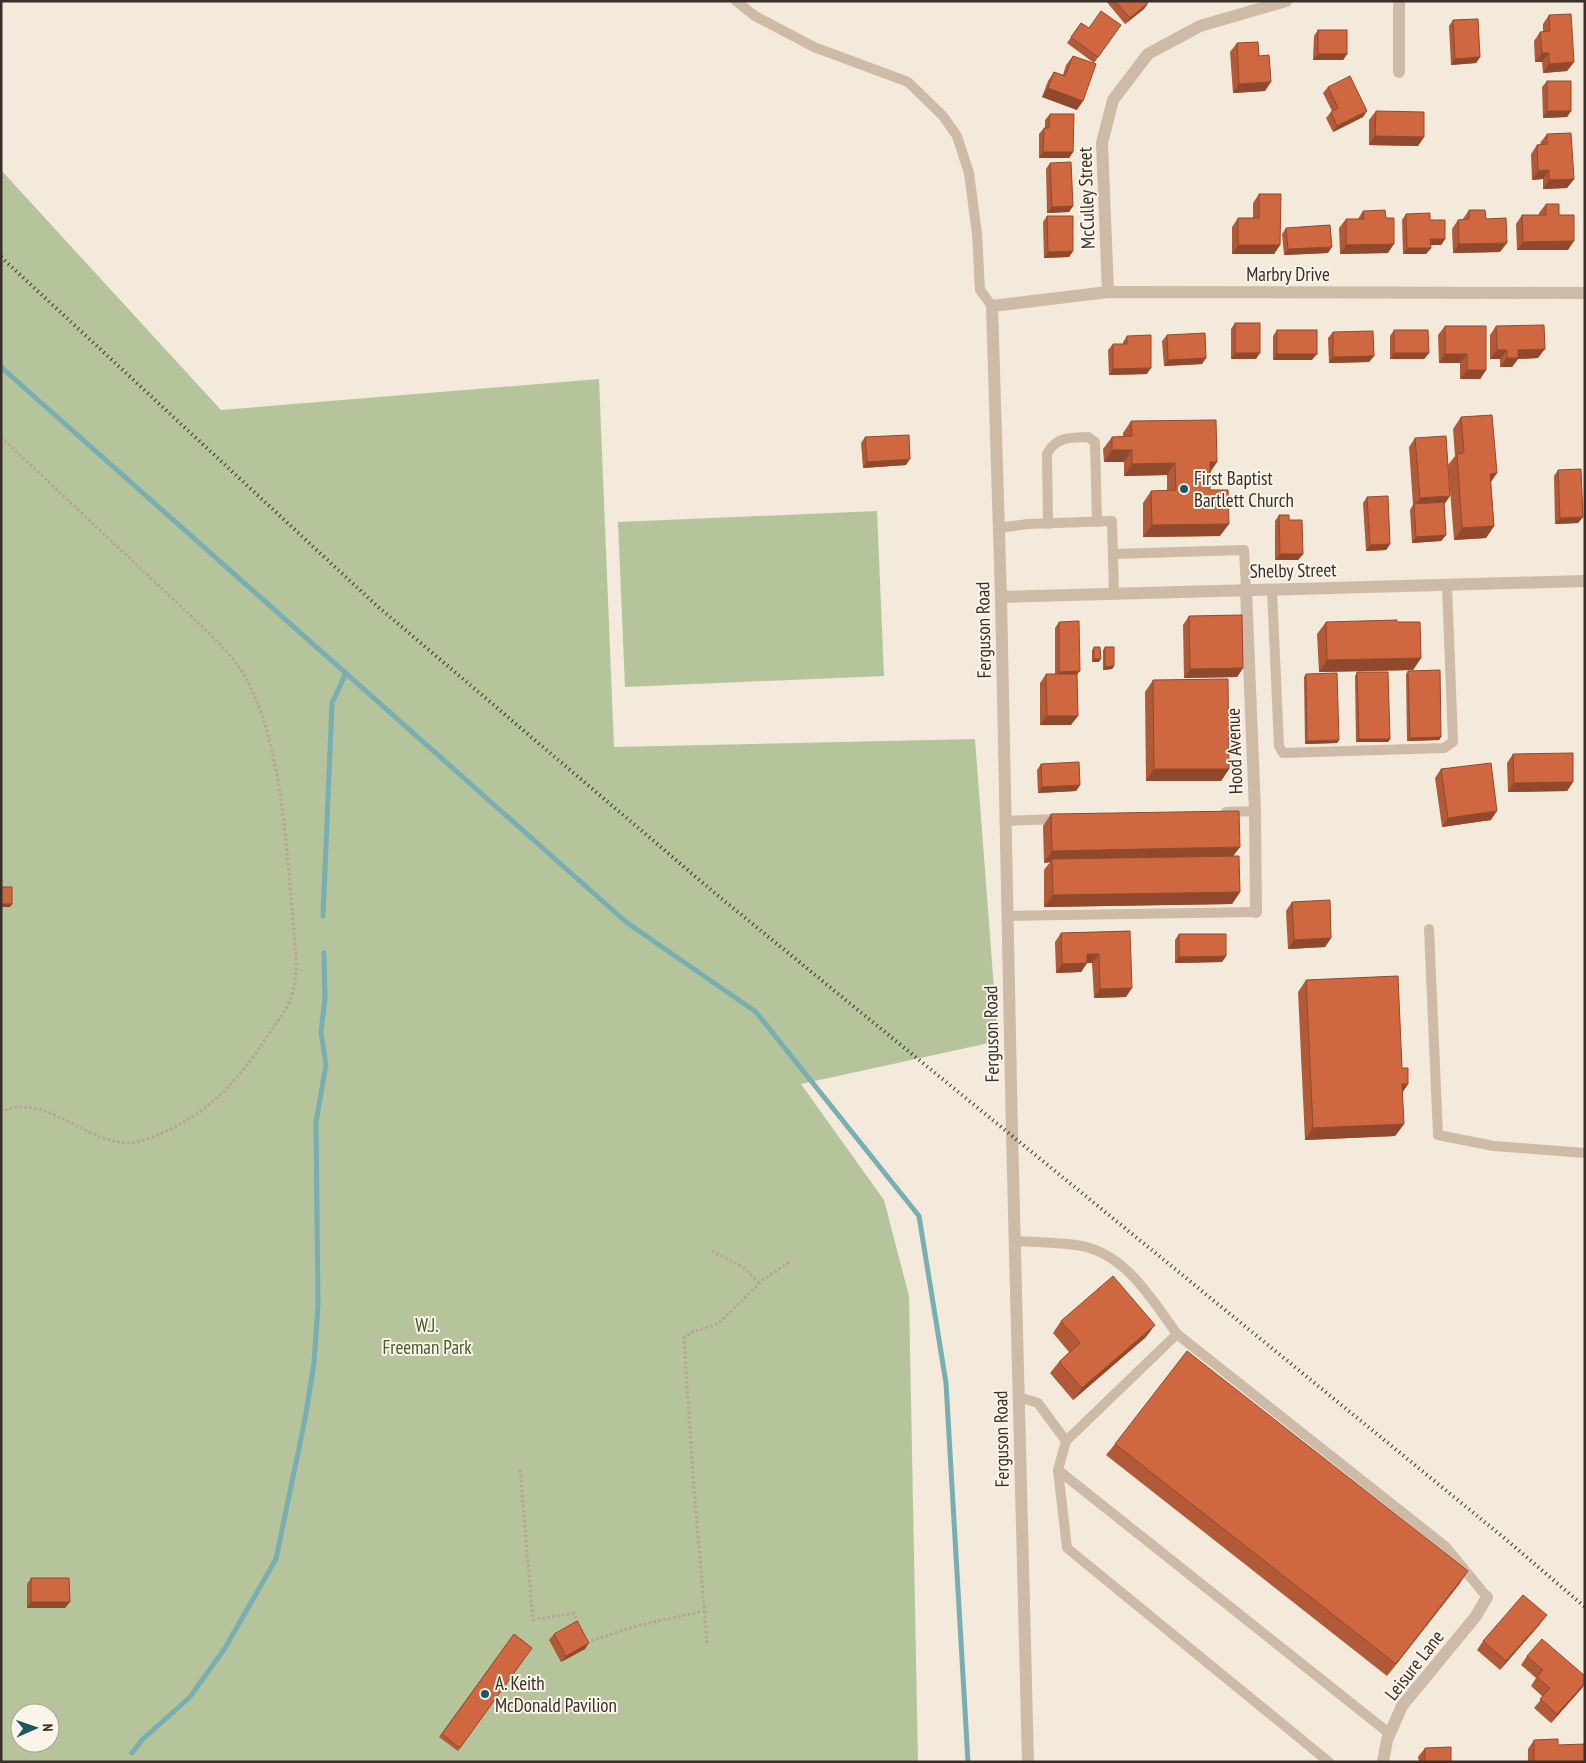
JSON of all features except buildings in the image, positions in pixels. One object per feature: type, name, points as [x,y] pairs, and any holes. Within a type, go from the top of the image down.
[{"type":"street","name":"McCulley Street","points":[[1108,292],[1102,143],[1114,100],[1148,54],[1200,26],[1254,8],[1286,1]]},
{"type":"street","points":[[1399,1],[1399,72]]},
{"type":"street","name":"Marbry Drive","points":[[992,306],[1108,292],[1585,293]]},
{"type":"street","name":"Ferguson Road","points":[[992,306],[1001,597],[1018,1397],[1028,1762]]},
{"type":"street","name":"Shelby Street","points":[[1001,597],[1585,581]]},
{"type":"street","name":"Hood Avenue","points":[[1246,590],[1255,811],[1256,912]]},
{"type":"street","name":"Leisure Lane","points":[[1382,1762],[1390,1734],[1402,1706],[1476,1616],[1487,1597]]},
{"type":"lane","points":[[736,1],[755,16],[814,47],[908,82],[943,116],[957,136],[969,173],[977,234],[980,290],[992,306]]},
{"type":"lane","points":[[1048,524],[1047,454],[1052,445],[1063,438],[1088,437],[1095,442],[1097,522]]},
{"type":"lane","points":[[998,528],[1112,521],[1114,594]]},
{"type":"lane","points":[[1113,554],[1244,550],[1246,590]]},
{"type":"lane","points":[[1272,590],[1279,746],[1283,753],[1444,748],[1453,742],[1447,585]]},
{"type":"lane","points":[[1215,812],[1255,811]]},
{"type":"lane","points":[[1005,821],[1065,819]]},
{"type":"lane","points":[[1007,916],[1256,912]]},
{"type":"lane","points":[[1429,929],[1438,1135],[1494,1146],[1585,1153]]},
{"type":"lane","points":[[1015,1241],[1078,1245],[1110,1257],[1134,1275],[1177,1334],[1445,1546],[1487,1597]]},
{"type":"lane","points":[[1177,1334],[1066,1441],[1058,1470],[1067,1548],[1329,1762]]},
{"type":"lane","points":[[1018,1397],[1038,1402],[1066,1441]]},
{"type":"lane","points":[[1058,1470],[1390,1734]]},
{"type":"path","points":[[1,437],[211,635],[241,670],[250,685],[262,714],[281,801],[289,862],[296,958],[296,979],[291,998],[282,1014],[238,1078],[219,1098],[194,1117],[145,1140],[128,1143],[103,1139],[47,1111],[20,1108],[1,1112]]},
{"type":"path","points":[[712,1251],[743,1267],[759,1283]]},
{"type":"path","points":[[708,1643],[684,1338],[692,1332],[718,1324],[759,1283],[791,1261]]},
{"type":"path","points":[[520,1470],[533,1620],[574,1613],[588,1642],[640,1625],[704,1611]]},
{"type":"green space","name":"W.J. Freeman Park","points":[[1,170],[221,410],[599,379],[614,747],[975,739],[998,1041],[801,1084],[884,1200],[909,1296],[918,1762],[1,1762]]},
{"type":"green space","points":[[877,511],[884,676],[625,687],[618,522]]},
{"type":"waterway","points":[[1,367],[626,922],[756,1012],[919,1216],[946,1383],[968,1762]]},
{"type":"waterway","points":[[323,916],[332,703],[346,673]]},
{"type":"waterway","points":[[132,1753],[142,1740],[190,1697],[225,1648],[276,1559],[305,1419],[314,1363],[318,1305],[316,1122],[326,1065],[321,1032],[325,998],[324,953]]},
{"type":"railway","points":[[1,257],[376,605],[716,894],[1503,1537],[1585,1607]]},
{"type":"place","name":"First Baptist Bartlett Church","points":[[1184,489]]},
{"type":"place","name":"A. Keith McDonald Pavilion","points":[[485,1694]]}]
